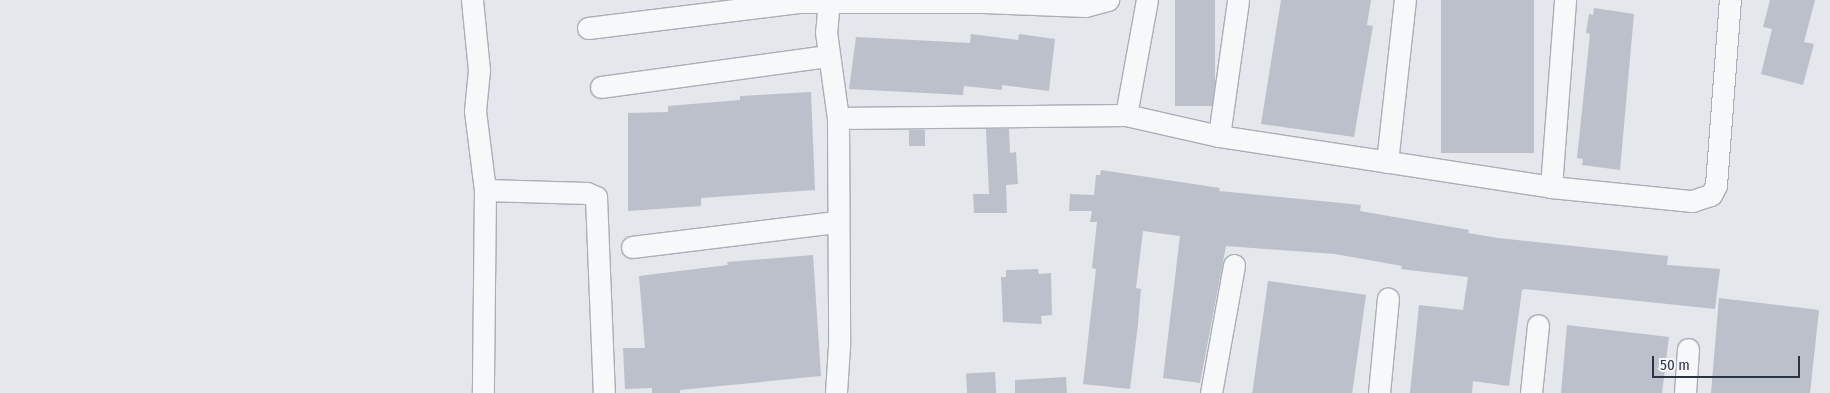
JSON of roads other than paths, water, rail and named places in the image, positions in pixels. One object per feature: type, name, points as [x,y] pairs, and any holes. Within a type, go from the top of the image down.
[{"type":"street","points":[[472,0],[479,70],[475,111],[485,190],[483,393]]},
{"type":"street","points":[[588,28],[758,7],[829,1],[983,2],[1084,6],[1108,0]]},
{"type":"street","points":[[1126,115],[1147,0]]},
{"type":"street","points":[[1219,136],[1238,0]]},
{"type":"street","points":[[1386,162],[1406,0]]},
{"type":"street","points":[[1551,187],[1565,0]]},
{"type":"street","points":[[838,118],[1126,115],[1219,136],[1386,162],[1551,187],[1692,201],[1711,195],[1716,185],[1730,0]]},
{"type":"street","points":[[829,1],[826,32],[838,118],[839,346],[836,393]]},
{"type":"street","points":[[601,87],[828,56]]},
{"type":"street","points":[[485,190],[587,193],[596,197],[604,393]]},
{"type":"street","points":[[632,247],[837,222]]},
{"type":"street","points":[[1211,393],[1234,265]]},
{"type":"street","points":[[1379,393],[1388,298]]},
{"type":"street","points":[[1531,393],[1538,325]]},
{"type":"street","points":[[1685,393],[1688,349]]}]
